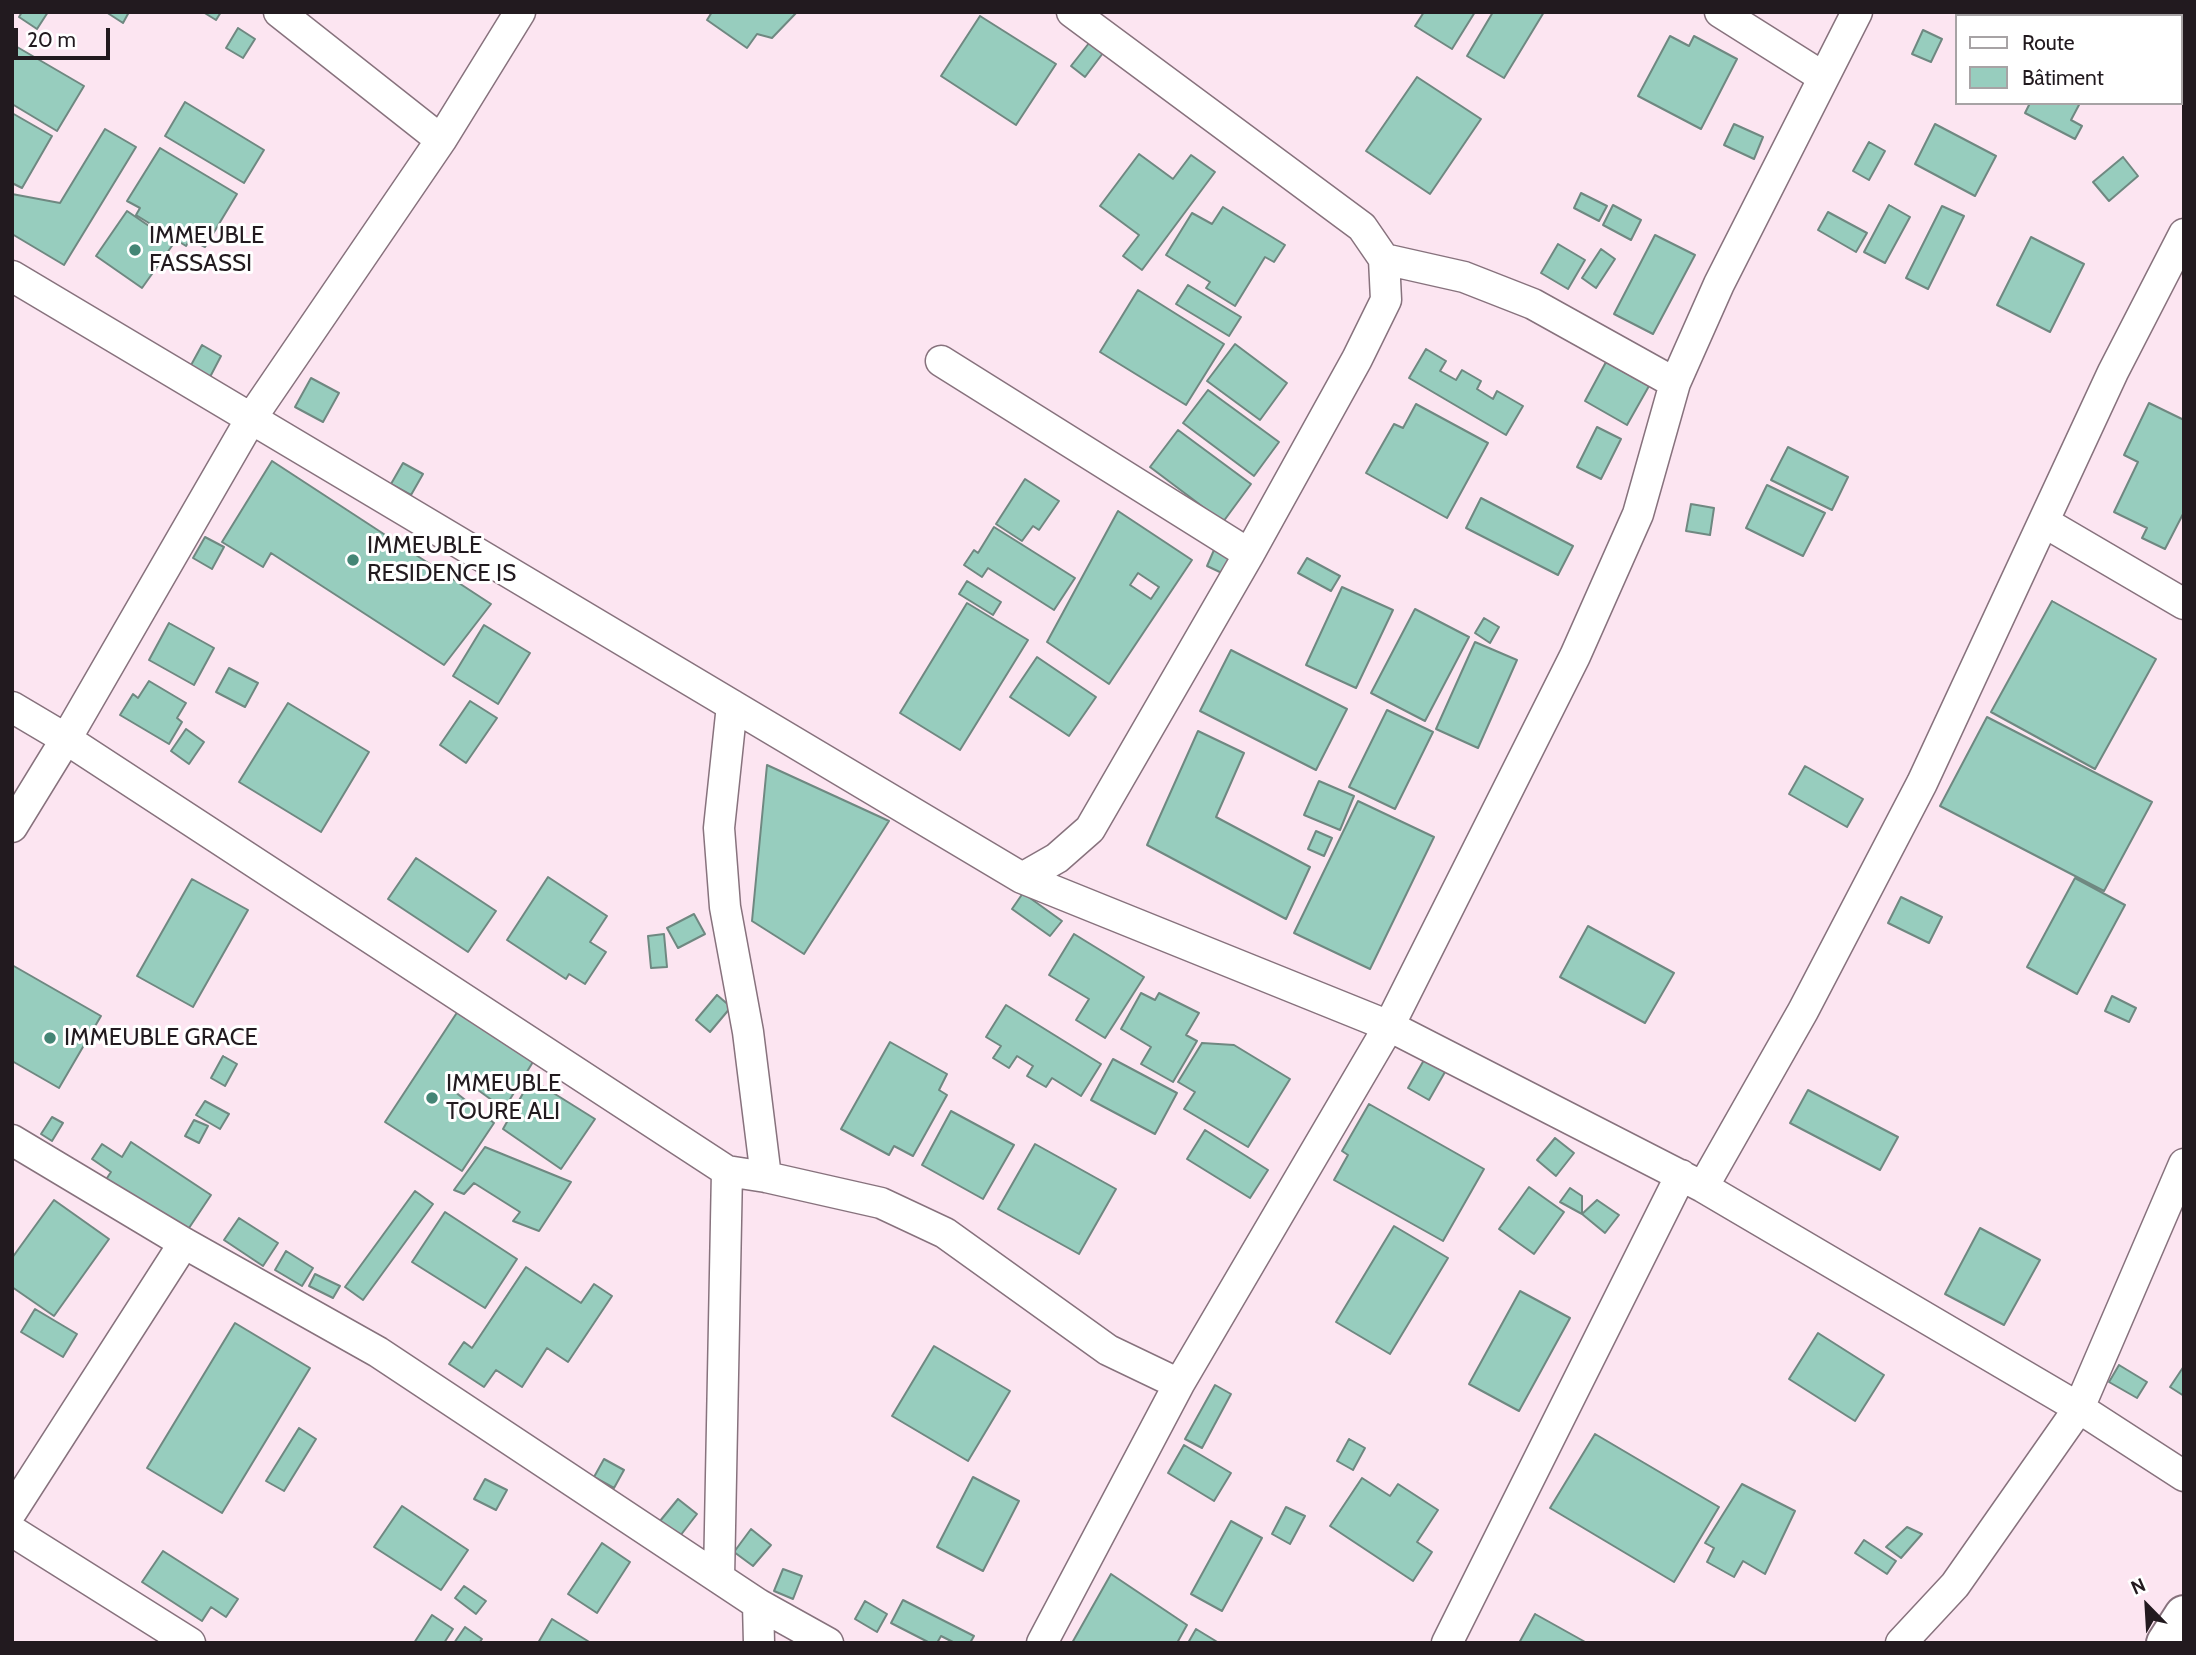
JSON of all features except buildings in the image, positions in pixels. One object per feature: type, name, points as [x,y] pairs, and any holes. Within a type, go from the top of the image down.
[{"type":"street","points":[[279,12],[441,140]]},
{"type":"street","points":[[12,827],[66,739],[252,417],[441,140],[520,12]]},
{"type":"street","points":[[1022,878],[1057,858],[1090,829],[1249,554],[1357,359],[1386,300],[1384,259],[1362,227],[1072,12]]},
{"type":"street","points":[[1720,12],[1824,77]]},
{"type":"street","points":[[1042,1643],[1179,1384],[1389,1026],[1575,656],[1638,514],[1675,383],[1719,284],[1857,12]]},
{"type":"street","points":[[1447,1643],[1692,1181],[1803,1011],[1922,783],[2113,372],[2184,234]]},
{"type":"street","points":[[1384,259],[1464,277],[1533,304],[1675,383]]},
{"type":"street","points":[[12,276],[1022,878],[1389,1026],[1692,1181],[2079,1408],[2184,1476]]},
{"type":"street","points":[[941,361],[1249,554]]},
{"type":"street","points":[[2044,522],[2184,604]]},
{"type":"street","points":[[732,705],[719,828],[725,907],[748,1032],[766,1177]]},
{"type":"street","points":[[12,707],[66,739],[727,1171],[881,1203],[945,1233],[1108,1350],[1179,1384]]},
{"type":"street","points":[[12,1140],[184,1243],[378,1352],[758,1604],[828,1643]]},
{"type":"street","points":[[1901,1643],[1955,1585],[2079,1408],[2184,1164]]},
{"type":"street","points":[[719,1578],[727,1171]]},
{"type":"street","points":[[12,1511],[184,1243]]},
{"type":"street","points":[[12,1531],[190,1643]]},
{"type":"street","points":[[758,1604],[759,1643]]},
{"type":"street","points":[[2166,1643],[2184,1615]]},
{"type":"place","name":"IMMEUBLE FASSASSI","points":[[135,250]]},
{"type":"place","name":"IMMEUBLE RESIDENCE IS","points":[[353,560]]},
{"type":"place","name":"IMMEUBLE GRACE","points":[[50,1038]]},
{"type":"place","name":"IMMEUBLE TOURE ALI","points":[[432,1098]]}]
